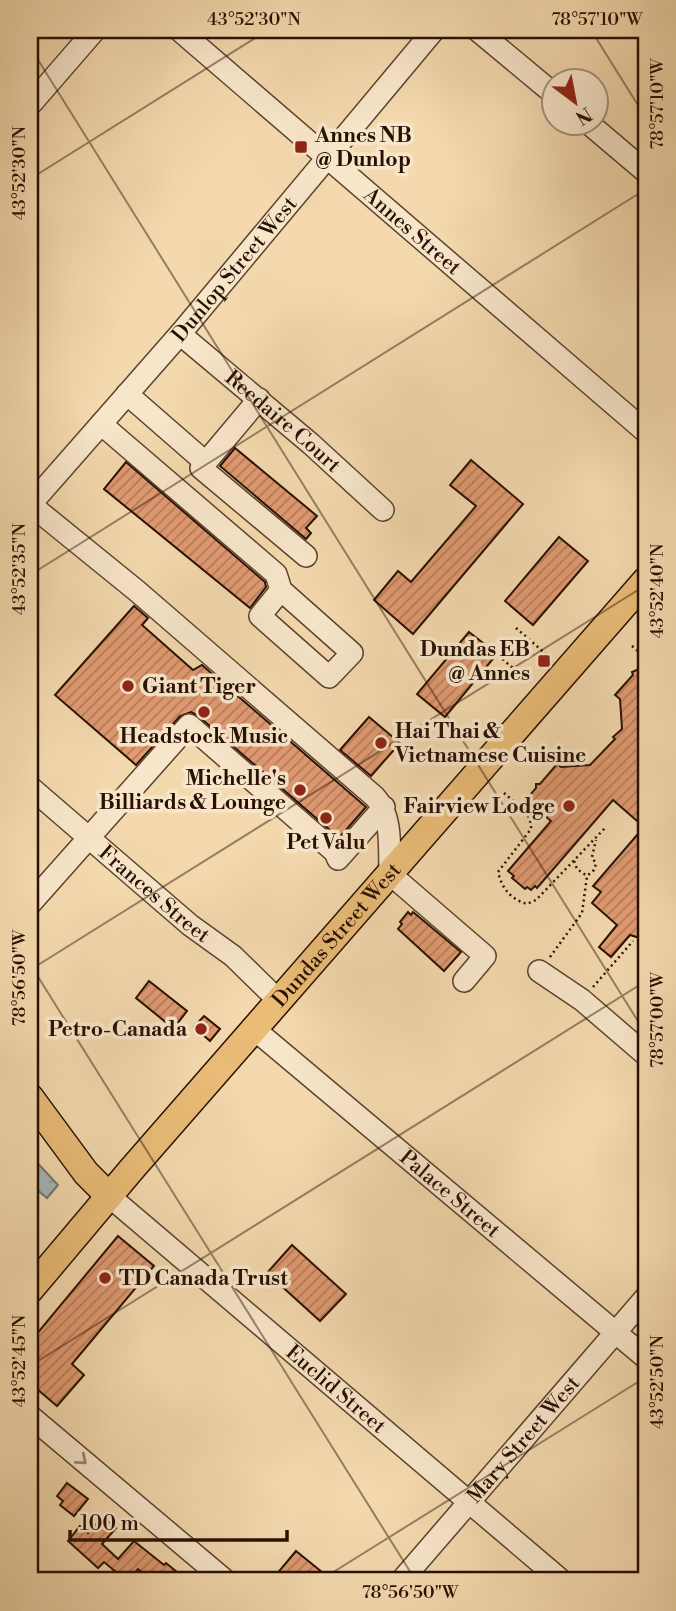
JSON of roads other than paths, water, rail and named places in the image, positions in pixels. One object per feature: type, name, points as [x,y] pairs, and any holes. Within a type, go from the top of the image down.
[{"type":"main road","name":"Dundas Street West","points":[[30,1290],[646,580]]},
{"type":"main road","points":[[30,1097],[86,1173],[109,1196]]},
{"type":"street","points":[[30,105],[95,30]]},
{"type":"street","name":"Annes Street","points":[[178,30],[646,432]]},
{"type":"street","name":"Dunlop Street West","points":[[30,505],[329,159],[434,30]]},
{"type":"street","points":[[477,30],[540,82]]},
{"type":"street","points":[[603,136],[646,173]]},
{"type":"street","name":"Reedaire Court","points":[[180,334],[259,399],[383,510]]},
{"type":"street","points":[[127,394],[205,462]]},
{"type":"street","points":[[259,399],[201,468],[306,556]]},
{"type":"street","points":[[101,424],[276,574],[281,590]]},
{"type":"street","points":[[30,505],[137,591],[375,797],[384,807],[389,834],[390,874],[485,956],[464,981]]},
{"type":"street","points":[[30,904],[190,725],[335,852],[338,859],[384,807]]},
{"type":"street","name":"Frances Street","points":[[30,787],[190,925],[233,956],[279,1001]]},
{"type":"street","points":[[539,971],[582,1000],[646,1055]]},
{"type":"street","name":"Palace Street","points":[[254,1029],[646,1358]]},
{"type":"street","name":"Euclid Street","points":[[109,1196],[562,1581]]},
{"type":"street","name":"Mary Street West","points":[[401,1581],[646,1297]]},
{"type":"street","points":[[30,1416],[226,1581]]},
{"type":"water","points":[[30,1155],[58,1185],[47,1198],[30,1184]]},
{"type":"place","name":"Annes NB @ Dunlop","points":[[301,147]]},
{"type":"place","name":"Dundas EB @ Annes","points":[[544,661]]},
{"type":"place","name":"Giant Tiger","points":[[128,686]]},
{"type":"place","name":"Headstock Music","points":[[204,712]]},
{"type":"place","name":"Hai Thai & Vietnamese Cuisine","points":[[381,743]]},
{"type":"place","name":"Michelle's Billiards & Lounge","points":[[300,790]]},
{"type":"place","name":"Fairview Lodge","points":[[569,806]]},
{"type":"place","name":"Pet Valu","points":[[326,818]]},
{"type":"place","name":"Petro-Canada","points":[[201,1029]]},
{"type":"place","name":"TD Canada Trust","points":[[105,1278]]}]
